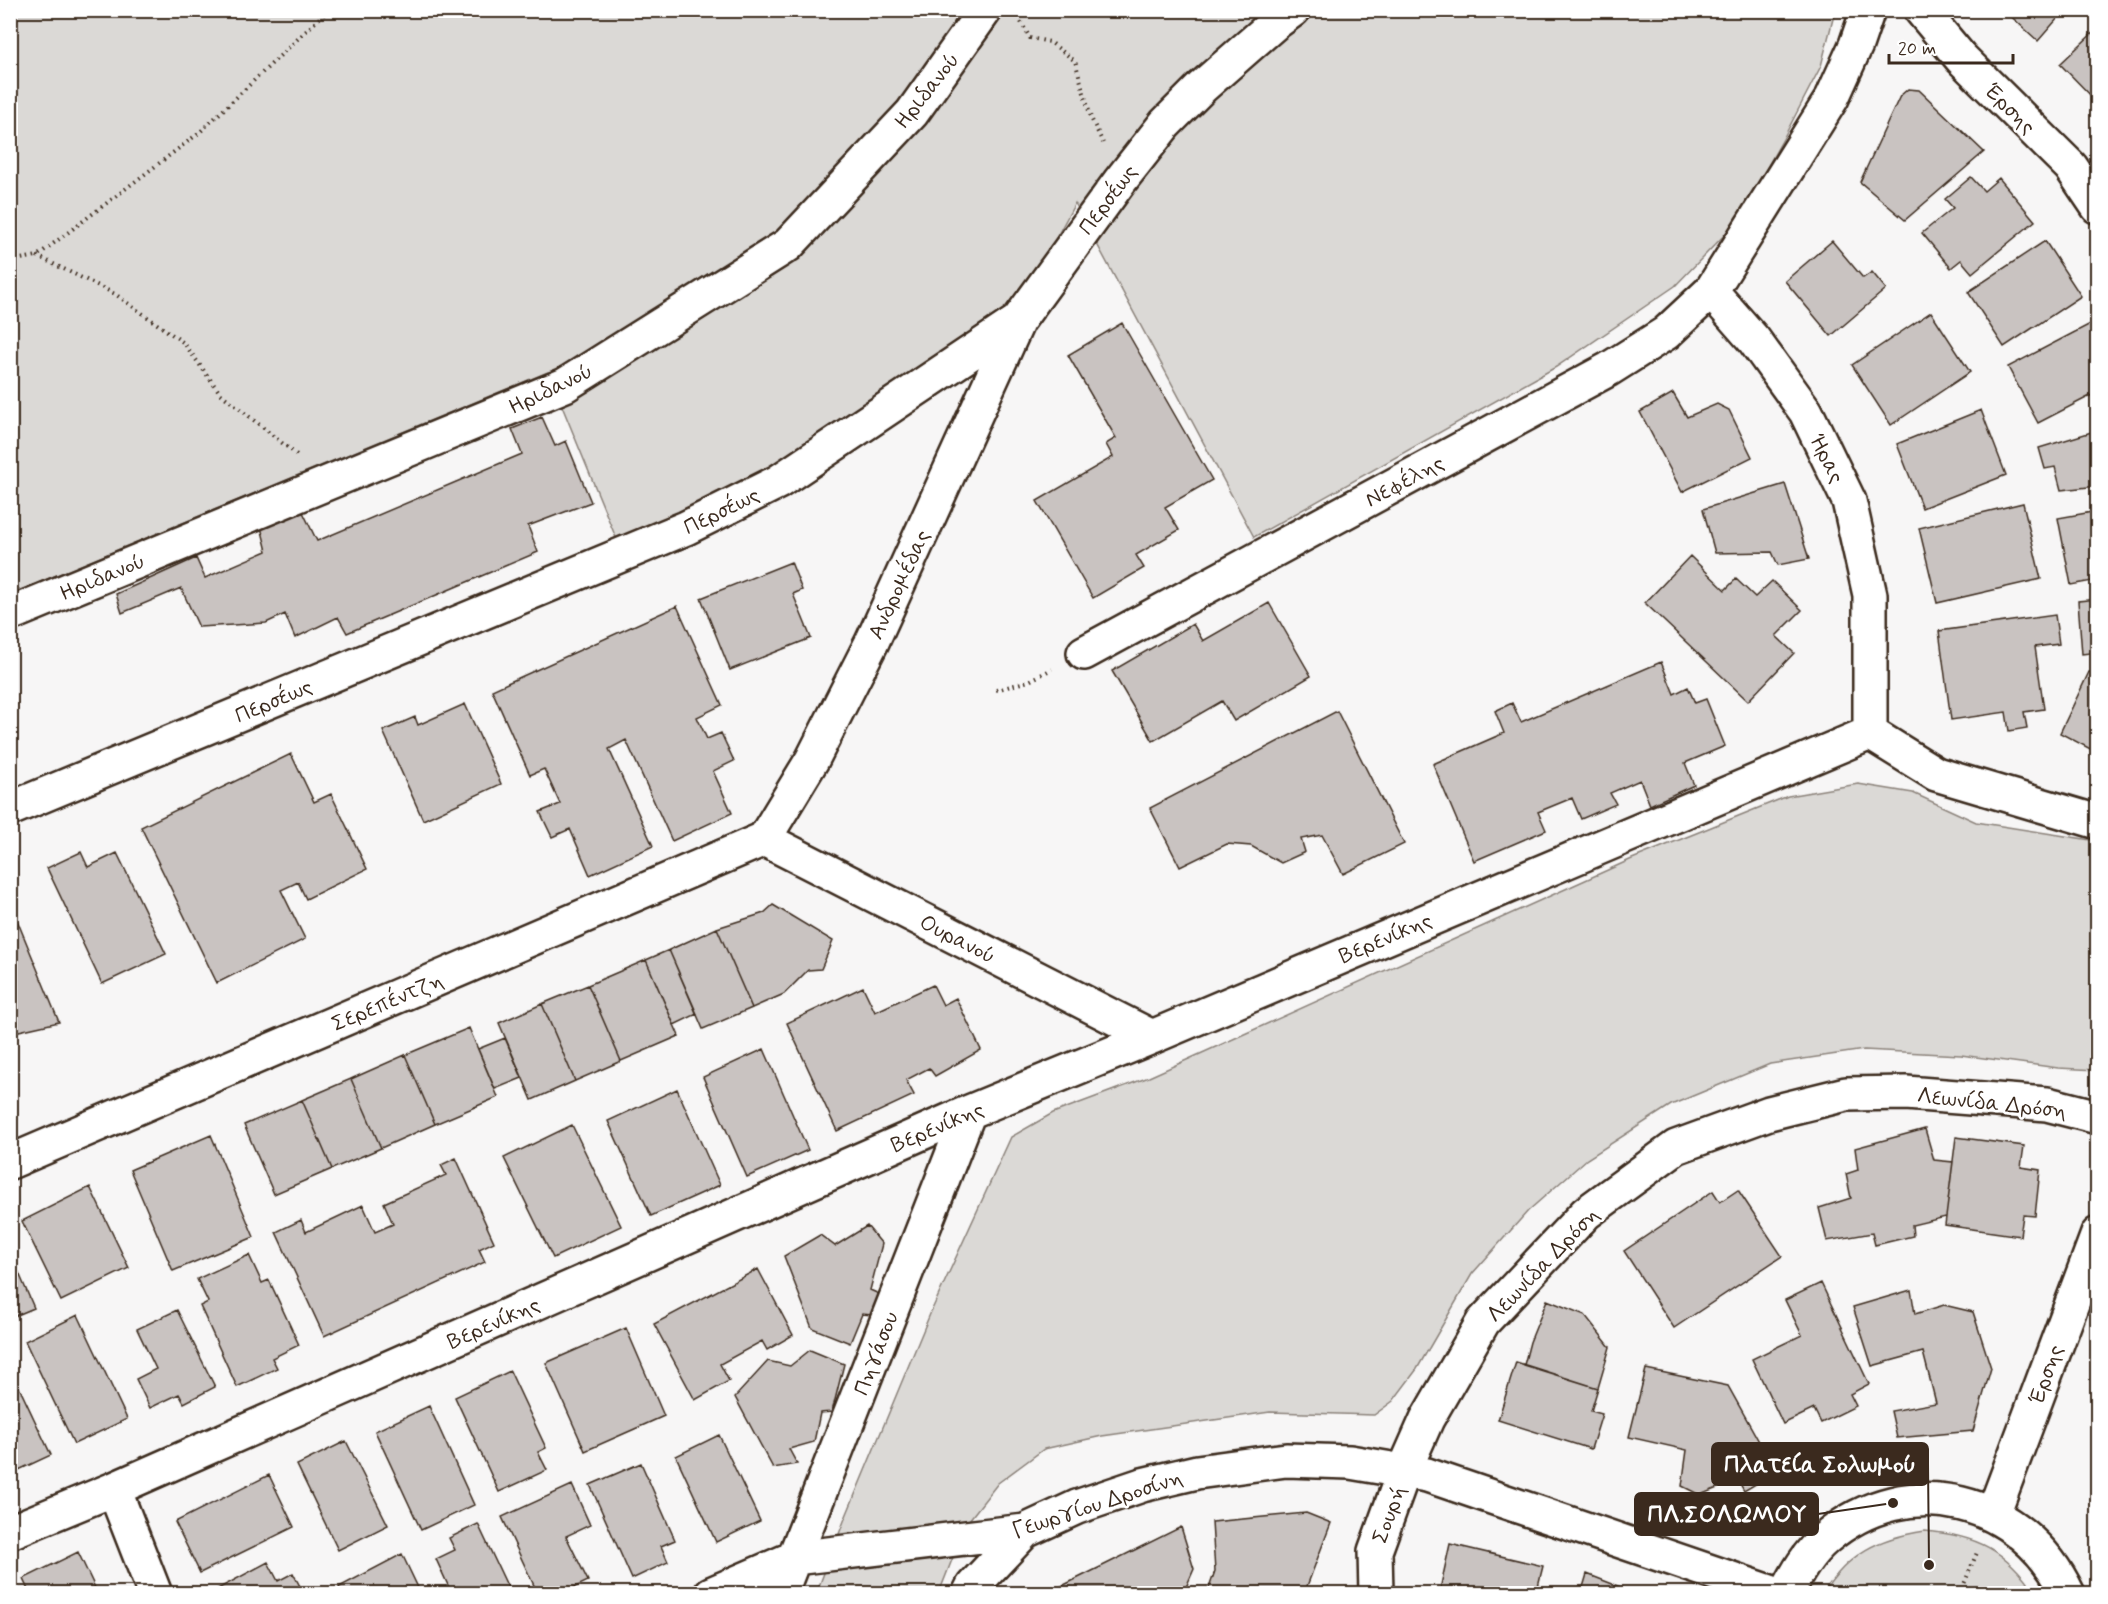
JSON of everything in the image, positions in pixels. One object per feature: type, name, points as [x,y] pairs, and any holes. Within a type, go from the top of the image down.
[{"type":"street","name":"Ηριδανού","points":[[10,614],[565,385],[788,246],[912,113],[985,10]]},
{"type":"street","name":"Περσέως","points":[[10,809],[686,528],[778,482],[1018,321],[1165,124],[1202,87],[1293,10]]},
{"type":"street","points":[[1711,291],[1832,98],[1856,45],[1868,10]]},
{"type":"street","name":"Έρσης","points":[[1922,10],[1961,58],[2071,167],[2097,207]]},
{"type":"street","name":"Νεφέλης","points":[[1084,653],[1609,369],[1666,333],[1711,291]]},
{"type":"street","name":"Ήρας","points":[[1711,291],[1754,340],[1806,412],[1849,501],[1870,595],[1870,733]]},
{"type":"street","name":"Ανδρομέδας","points":[[764,839],[812,760],[872,642],[1018,321]]},
{"type":"street","points":[[1870,733],[1936,774],[2097,822]]},
{"type":"street","name":"Βερενίκης","points":[[10,1532],[114,1489],[969,1112],[1152,1037],[1870,733]]},
{"type":"street","name":"Ουρανού","points":[[764,839],[1152,1037]]},
{"type":"street","name":"Σερεπέντζη","points":[[10,1162],[764,839]]},
{"type":"street","name":"Λεωνίδα Δρόση","points":[[1404,1470],[1427,1419],[1483,1322],[1586,1213],[1676,1147],[1769,1113],[1846,1094],[1906,1093],[2047,1104],[2097,1117]]},
{"type":"street","name":"Πηγάσου","points":[[780,1593],[969,1112]]},
{"type":"street","name":"Έρσης","points":[[1993,1514],[2097,1234]]},
{"type":"street","name":"Γεωργίου Δροσίνη","points":[[711,1593],[794,1558],[1025,1531],[1102,1497],[1142,1485],[1197,1472],[1286,1460],[1350,1462],[1427,1475],[1776,1593]]},
{"type":"street","name":"Σουρή","points":[[1376,1593],[1375,1551],[1404,1470]]},
{"type":"street","points":[[114,1489],[155,1593]]},
{"type":"street","points":[[1786,1593],[1801,1565],[1825,1538],[1854,1518],[1888,1504],[1923,1499],[1959,1502],[1993,1514],[2019,1529],[2041,1550],[2059,1575],[2068,1593]]},
{"type":"street","points":[[969,1593],[1025,1531]]},
{"type":"street","points":[[1358,1593],[1375,1551]]},
{"type":"path","points":[[10,261],[37,256],[199,134],[328,10]]},
{"type":"path","points":[[1020,20],[1030,38],[1050,42],[1075,61],[1091,118],[1120,182]]},
{"type":"path","points":[[37,256],[115,294],[184,343],[220,393],[330,481]]},
{"type":"path","points":[[996,690],[1029,681],[1084,653]]},
{"type":"shaded area","points":[[11,11],[1835,11],[1821,66],[1735,224],[1675,286],[1556,367],[1254,537],[1075,203],[1027,292],[974,349],[861,426],[621,550],[548,372],[11,594]]},
{"type":"shaded area","points":[[1858,784],[1913,793],[1976,822],[2097,841],[2097,1070],[2058,1068],[1961,1055],[1864,1050],[1770,1064],[1671,1105],[1587,1159],[1528,1211],[1472,1274],[1417,1369],[1393,1401],[1374,1415],[1270,1412],[1102,1436],[1044,1449],[998,1483],[966,1524],[939,1593],[816,1594],[930,1314],[1011,1137],[1053,1113],[1149,1077],[1632,859],[1788,796]]},
{"type":"shaded area","points":[[1925,1531],[1959,1536],[1988,1547],[2013,1566],[2035,1593],[1823,1593],[1843,1567],[1866,1550],[1893,1538]]},
{"type":"building","points":[[2004,10],[2065,10],[2038,41]]},
{"type":"building","points":[[2098,28],[2098,103],[2060,64]]},
{"type":"building","points":[[1908,89],[1919,90],[1984,152],[1905,220],[1860,182],[1900,96]]},
{"type":"building","points":[[1971,177],[1984,191],[1999,178],[2035,221],[1972,273],[1961,260],[1951,268],[1922,233],[1953,208],[1945,199]]},
{"type":"building","points":[[1832,241],[1863,278],[1872,272],[1886,289],[1831,336],[1785,281]]},
{"type":"building","points":[[2045,241],[2081,296],[2004,347],[1968,292]]},
{"type":"building","points":[[1931,312],[1970,372],[1891,425],[1852,365]]},
{"type":"building","points":[[2098,320],[2098,392],[2038,423],[2008,367]]},
{"type":"building","points":[[1122,323],[1212,480],[1165,507],[1179,530],[1136,555],[1144,568],[1093,598],[1037,501],[1113,457],[1106,444],[1116,438],[1068,355]]},
{"type":"building","points":[[1673,393],[1687,417],[1717,404],[1729,410],[1752,457],[1682,492],[1640,412]]},
{"type":"building","points":[[1981,410],[2006,475],[1922,508],[1897,444]]},
{"type":"building","points":[[542,417],[555,446],[566,441],[591,502],[528,526],[538,552],[347,633],[338,617],[295,638],[285,614],[266,623],[199,627],[181,588],[122,613],[116,594],[196,558],[205,578],[267,551],[261,527],[301,508],[317,541],[522,454],[512,429]]},
{"type":"building","points":[[2098,430],[2098,486],[2061,490],[2055,467],[2045,469],[2039,448]]},
{"type":"building","points":[[1785,484],[1809,559],[1778,565],[1772,552],[1715,553],[1703,509]]},
{"type":"building","points":[[2023,503],[2041,579],[1937,603],[1919,528]]},
{"type":"building","points":[[2098,511],[2098,580],[2071,585],[2058,518]]},
{"type":"building","points":[[1690,556],[1725,590],[1736,579],[1755,597],[1772,581],[1802,610],[1776,636],[1794,653],[1748,701],[1645,603]]},
{"type":"building","points":[[791,562],[802,590],[793,594],[811,638],[730,670],[701,598]]},
{"type":"building","points":[[2098,599],[2098,652],[2082,654],[2078,601]]},
{"type":"building","points":[[1269,603],[1311,676],[1234,721],[1222,701],[1153,741],[1112,671],[1193,624],[1203,641]]},
{"type":"building","points":[[677,606],[722,705],[697,717],[707,739],[721,733],[734,761],[713,771],[732,813],[672,841],[626,740],[609,749],[653,846],[590,875],[570,829],[552,837],[540,812],[560,804],[544,769],[530,775],[492,690]]},
{"type":"building","points":[[2055,615],[2059,644],[2035,647],[2044,709],[2024,712],[2027,728],[2009,731],[2006,712],[1951,720],[1939,631]]},
{"type":"building","points":[[1661,662],[1674,694],[1688,687],[1695,703],[1706,699],[1725,746],[1685,763],[1694,785],[1650,805],[1640,780],[1610,793],[1616,804],[1581,819],[1572,798],[1538,812],[1546,830],[1474,861],[1433,764],[1504,733],[1495,711],[1512,703],[1521,722]]},
{"type":"building","points":[[2089,672],[2098,673],[2098,753],[2060,733]]},
{"type":"building","points":[[465,704],[501,784],[423,820],[383,731],[415,717],[418,725]]},
{"type":"building","points":[[1337,711],[1404,844],[1343,874],[1322,835],[1301,839],[1305,852],[1281,863],[1251,846],[1227,844],[1180,867],[1150,808]]},
{"type":"building","points":[[291,754],[314,802],[331,794],[367,869],[306,899],[298,882],[281,890],[305,939],[217,983],[141,827]]},
{"type":"building","points":[[81,852],[88,867],[117,853],[166,954],[102,984],[47,868]]},
{"type":"building","points":[[10,903],[59,1022],[10,1033]]},
{"type":"building","points":[[773,905],[833,941],[821,969],[808,970],[784,994],[752,1008],[717,928],[764,913]]},
{"type":"building","points":[[717,928],[752,1008],[703,1029],[669,950]]},
{"type":"building","points":[[669,950],[697,1014],[674,1025],[646,960]]},
{"type":"building","points":[[646,960],[679,1036],[621,1061],[588,985]]},
{"type":"building","points":[[588,985],[621,1061],[575,1081],[542,1004]]},
{"type":"building","points":[[933,985],[943,1005],[956,998],[981,1050],[935,1076],[929,1068],[906,1080],[914,1095],[837,1131],[787,1023],[863,987],[875,1012]]},
{"type":"building","points":[[542,1004],[575,1081],[532,1100],[499,1023]]},
{"type":"building","points":[[469,1028],[498,1097],[435,1124],[405,1055]]},
{"type":"building","points":[[505,1038],[522,1078],[495,1089],[478,1049]]},
{"type":"building","points":[[764,1049],[808,1150],[747,1177],[703,1077]]},
{"type":"building","points":[[405,1055],[435,1124],[381,1148],[351,1079]]},
{"type":"building","points":[[351,1079],[381,1148],[332,1169],[302,1100]]},
{"type":"building","points":[[677,1089],[720,1185],[651,1216],[608,1121]]},
{"type":"building","points":[[302,1100],[332,1169],[274,1194],[244,1125]]},
{"type":"building","points":[[572,1125],[621,1226],[553,1258],[504,1158]]},
{"type":"building","points":[[1925,1129],[1934,1160],[1953,1162],[1946,1217],[1912,1225],[1913,1236],[1875,1245],[1872,1233],[1827,1241],[1819,1208],[1851,1198],[1846,1174],[1858,1170],[1855,1148]]},
{"type":"building","points":[[211,1135],[254,1237],[173,1271],[130,1170]]},
{"type":"building","points":[[1956,1137],[2024,1146],[2021,1167],[2040,1170],[2035,1216],[2023,1215],[2020,1236],[1945,1225]]},
{"type":"building","points":[[456,1158],[494,1242],[479,1249],[485,1262],[324,1336],[276,1232],[301,1220],[306,1232],[363,1205],[375,1232],[393,1224],[384,1203],[446,1175],[441,1165]]},
{"type":"building","points":[[90,1187],[129,1268],[61,1301],[22,1221]]},
{"type":"building","points":[[1738,1190],[1782,1256],[1674,1328],[1624,1251],[1713,1191],[1720,1202]]},
{"type":"building","points":[[867,1226],[882,1244],[870,1290],[879,1294],[872,1315],[862,1314],[850,1343],[812,1328],[784,1256],[820,1235],[835,1246]]},
{"type":"building","points":[[10,1252],[34,1308],[10,1318]]},
{"type":"building","points":[[249,1255],[262,1283],[269,1280],[299,1345],[272,1358],[277,1368],[237,1387],[200,1306],[208,1302],[197,1279]]},
{"type":"building","points":[[758,1269],[793,1335],[767,1350],[762,1341],[720,1364],[729,1381],[695,1400],[654,1324]]},
{"type":"building","points":[[1821,1283],[1869,1384],[1850,1394],[1856,1406],[1821,1423],[1814,1409],[1783,1424],[1752,1359],[1802,1335],[1785,1300]]},
{"type":"building","points":[[1911,1290],[1915,1314],[1944,1305],[1973,1312],[1991,1368],[1973,1431],[1897,1438],[1891,1411],[1936,1403],[1923,1352],[1872,1366],[1853,1307]]},
{"type":"building","points":[[1547,1300],[1585,1315],[1610,1347],[1598,1388],[1524,1365],[1530,1342]]},
{"type":"building","points":[[177,1310],[215,1387],[184,1403],[179,1394],[150,1408],[136,1379],[156,1369],[137,1329]]},
{"type":"building","points":[[78,1315],[127,1419],[74,1444],[25,1341]]},
{"type":"building","points":[[626,1328],[664,1416],[585,1451],[546,1363]]},
{"type":"building","points":[[810,1350],[844,1364],[832,1412],[820,1413],[814,1442],[789,1449],[797,1464],[773,1468],[735,1397],[768,1361],[790,1366]]},
{"type":"building","points":[[1516,1362],[1598,1388],[1591,1411],[1602,1414],[1591,1449],[1498,1420]]},
{"type":"building","points":[[10,1368],[51,1455],[10,1474]]},
{"type":"building","points":[[1646,1369],[1728,1386],[1776,1472],[1744,1491],[1738,1480],[1700,1495],[1682,1486],[1687,1450],[1629,1437]]},
{"type":"building","points":[[510,1371],[546,1448],[538,1452],[547,1470],[499,1492],[455,1397]]},
{"type":"building","points":[[429,1406],[474,1505],[421,1530],[375,1431]]},
{"type":"building","points":[[719,1435],[760,1521],[716,1542],[676,1456]]},
{"type":"building","points":[[346,1441],[388,1525],[338,1550],[297,1465]]},
{"type":"building","points":[[641,1463],[675,1540],[661,1546],[668,1562],[632,1579],[590,1485]]},
{"type":"building","points":[[269,1475],[294,1527],[200,1573],[175,1522]]},
{"type":"building","points":[[572,1485],[590,1525],[566,1536],[588,1581],[561,1594],[538,1594],[502,1517]]},
{"type":"building","points":[[1306,1513],[1331,1523],[1304,1594],[1216,1594],[1208,1591],[1215,1571],[1212,1522]]},
{"type":"building","points":[[478,1524],[511,1594],[452,1594],[436,1559],[455,1550],[449,1538]]},
{"type":"building","points":[[1181,1527],[1194,1569],[1183,1594],[1052,1594],[1060,1587]]},
{"type":"building","points":[[1450,1544],[1543,1566],[1536,1594],[1439,1594]]},
{"type":"building","points":[[78,1552],[98,1594],[30,1594],[23,1579]]},
{"type":"building","points":[[402,1554],[421,1594],[342,1594],[339,1587]]},
{"type":"building","points":[[268,1562],[278,1581],[293,1573],[304,1594],[213,1594],[212,1592]]},
{"type":"building","points":[[1587,1574],[1638,1594],[1581,1594]]},
{"type":"place","name":"ΠΛ.ΣΟΛΩΜΟΥ","points":[[1893,1503]]},
{"type":"place","name":"Πλατεία Σολωμού","points":[[1929,1565]]}]
